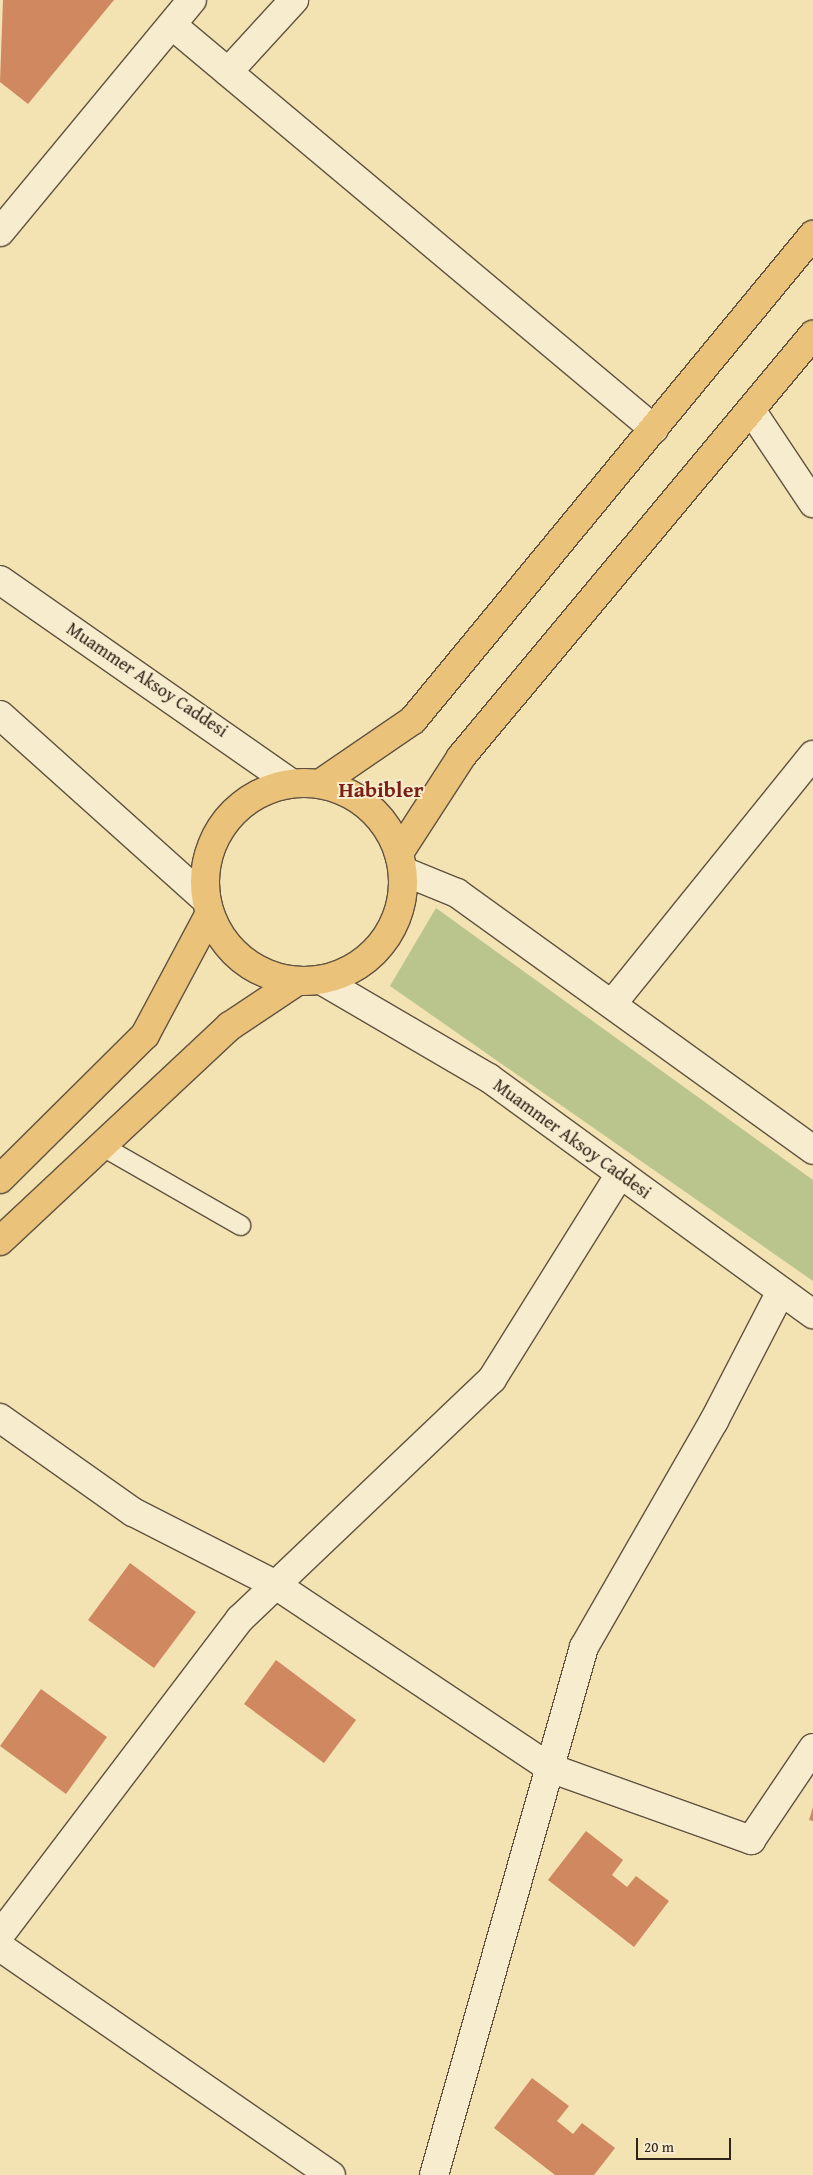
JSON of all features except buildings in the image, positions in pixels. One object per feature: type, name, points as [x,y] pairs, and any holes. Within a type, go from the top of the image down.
[{"type":"main road","points":[[321,783],[413,720],[813,235]]},
{"type":"main road","points":[[401,862],[461,757],[813,334]]},
{"type":"main road","points":[[0,1242],[104,1147],[230,1026],[309,981],[365,962],[382,945],[402,901],[401,862],[388,828],[370,807],[347,792],[321,783],[291,783],[263,790],[238,806],[219,829],[207,856],[208,907],[223,940],[243,961],[268,975],[309,981]]},
{"type":"main road","points":[[0,1179],[145,1035],[208,907]]},
{"type":"street","points":[[0,232],[192,0]]},
{"type":"street","points":[[228,72],[294,0]]},
{"type":"street","points":[[172,24],[654,429]]},
{"type":"street","points":[[750,410],[813,503]]},
{"type":"street","name":"Muammer Aksoy Caddesi","points":[[0,580],[291,783]]},
{"type":"street","points":[[0,715],[208,907]]},
{"type":"street","points":[[612,1004],[813,755]]},
{"type":"street","points":[[401,862],[457,893],[813,1150]]},
{"type":"street","name":"Muammer Aksoy Caddesi","points":[[309,981],[488,1078],[813,1314]]},
{"type":"street","points":[[0,1935],[240,1620],[492,1379],[620,1174]]},
{"type":"street","points":[[434,2175],[584,1647],[714,1421],[781,1291]]},
{"type":"street","points":[[0,1418],[134,1512],[276,1585],[550,1768],[751,1840],[813,1748]]},
{"type":"street","points":[[0,1947],[331,2175]]},
{"type":"lane","points":[[104,1147],[240,1225]]},
{"type":"green space","points":[[436,908],[813,1180],[813,1281],[390,986]]},
{"type":"district","name":"Habibler","points":[[381,790]]}]
